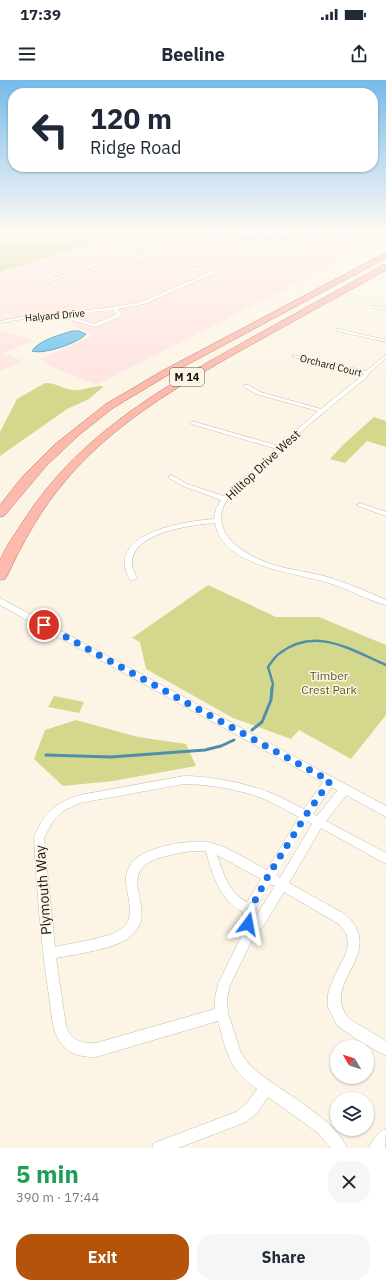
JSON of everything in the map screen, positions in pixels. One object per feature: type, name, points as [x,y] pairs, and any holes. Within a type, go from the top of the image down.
[{"type":"highway","points":[[318,291],[334,281]]},
{"type":"highway","name":"M 14","points":[[0,512],[18,490],[51,455],[105,410],[138,388],[337,281]]},
{"type":"highway","name":"M 14","points":[[0,576],[25,530],[61,478],[87,450],[119,423],[147,402],[187,378],[361,281]]},
{"type":"highway","points":[[346,289],[363,281]]},
{"type":"street","name":"Halyard Drive","points":[[0,322],[31,316],[115,309],[150,301],[195,281]]},
{"type":"street","points":[[375,307],[386,309]]},
{"type":"street","points":[[67,313],[70,318],[94,326],[118,316],[119,314],[115,309]]},
{"type":"street","points":[[339,330],[386,341]]},
{"type":"street","name":"Orchard Court","points":[[295,356],[367,373]]},
{"type":"street","name":"Hilltop Drive West","points":[[218,521],[220,509],[225,499],[268,462],[280,448],[386,356]]},
{"type":"street","points":[[246,386],[258,393],[323,411]]},
{"type":"street","points":[[193,423],[280,448]]},
{"type":"street","points":[[171,476],[185,485],[225,499]]},
{"type":"street","points":[[360,505],[386,514]]},
{"type":"street","points":[[133,578],[128,571],[128,559],[135,548],[145,540],[156,533],[175,526],[218,521],[221,532],[229,542],[241,552],[256,561],[277,569],[336,582],[386,603]]},
{"type":"street","points":[[0,601],[386,812]]},
{"type":"street","name":"Plymouth Way","points":[[222,1013],[96,1050],[87,1051],[78,1049],[71,1045],[63,1035],[60,1025],[49,954],[39,838],[48,818],[56,810],[67,804],[80,800],[193,779],[245,789],[268,796],[386,859]]},
{"type":"street","points":[[247,938],[250,910],[268,876],[306,815],[330,781]]},
{"type":"street","points":[[340,1148],[322,1127],[248,1074],[238,1060],[222,1013],[221,998],[224,984],[247,938],[262,918],[319,822],[345,789]]},
{"type":"street","points":[[49,954],[117,939],[128,931],[134,924],[137,914],[132,882],[133,871],[137,864],[148,857],[192,846],[210,847],[268,876],[344,920],[350,926],[356,940],[355,948],[336,988],[334,995],[334,1006],[343,1022],[386,1049]]},
{"type":"street","points":[[210,847],[215,866],[233,900],[241,907],[250,910]]},
{"type":"street","points":[[159,1148],[241,1117],[252,1108],[266,1088]]},
{"type":"street","points":[[376,1148],[386,1136]]},
{"type":"shaded area","points":[[0,281],[301,281],[96,385],[50,366],[40,359],[91,336],[90,333],[75,327],[67,313],[48,314],[0,322]]},
{"type":"shaded area","points":[[0,330],[33,341],[3,353],[23,361],[0,371]]},
{"type":"green space","points":[[45,383],[73,390],[98,386],[103,387],[89,399],[67,409],[0,456],[0,432],[17,399]]},
{"type":"green space","points":[[374,417],[386,421],[386,447],[367,441],[345,463],[330,459],[344,444]]},
{"type":"green space","name":"Timber Crest Park","points":[[208,585],[276,617],[319,617],[386,645],[386,715],[351,759],[299,730],[291,739],[233,718],[146,669],[140,642],[132,638]]},
{"type":"green space","points":[[54,696],[84,702],[79,713],[48,707]]},
{"type":"green space","points":[[76,720],[138,737],[186,744],[196,766],[113,781],[63,786],[34,759],[45,730]]},
{"type":"water","points":[[72,331],[79,331],[86,334],[76,341],[52,350],[37,352],[32,351],[35,347],[45,341]]},
{"type":"waterway","points":[[272,689],[273,684],[268,667],[278,654],[293,645],[307,641],[320,641],[347,647],[386,665]]},
{"type":"waterway","points":[[252,730],[262,722],[271,700],[272,688]]},
{"type":"waterway","points":[[46,755],[111,757],[205,750],[221,746],[234,740]]},
{"type":"route","points":[[44,625],[330,781],[306,815],[268,876],[250,910],[248,924]]}]
